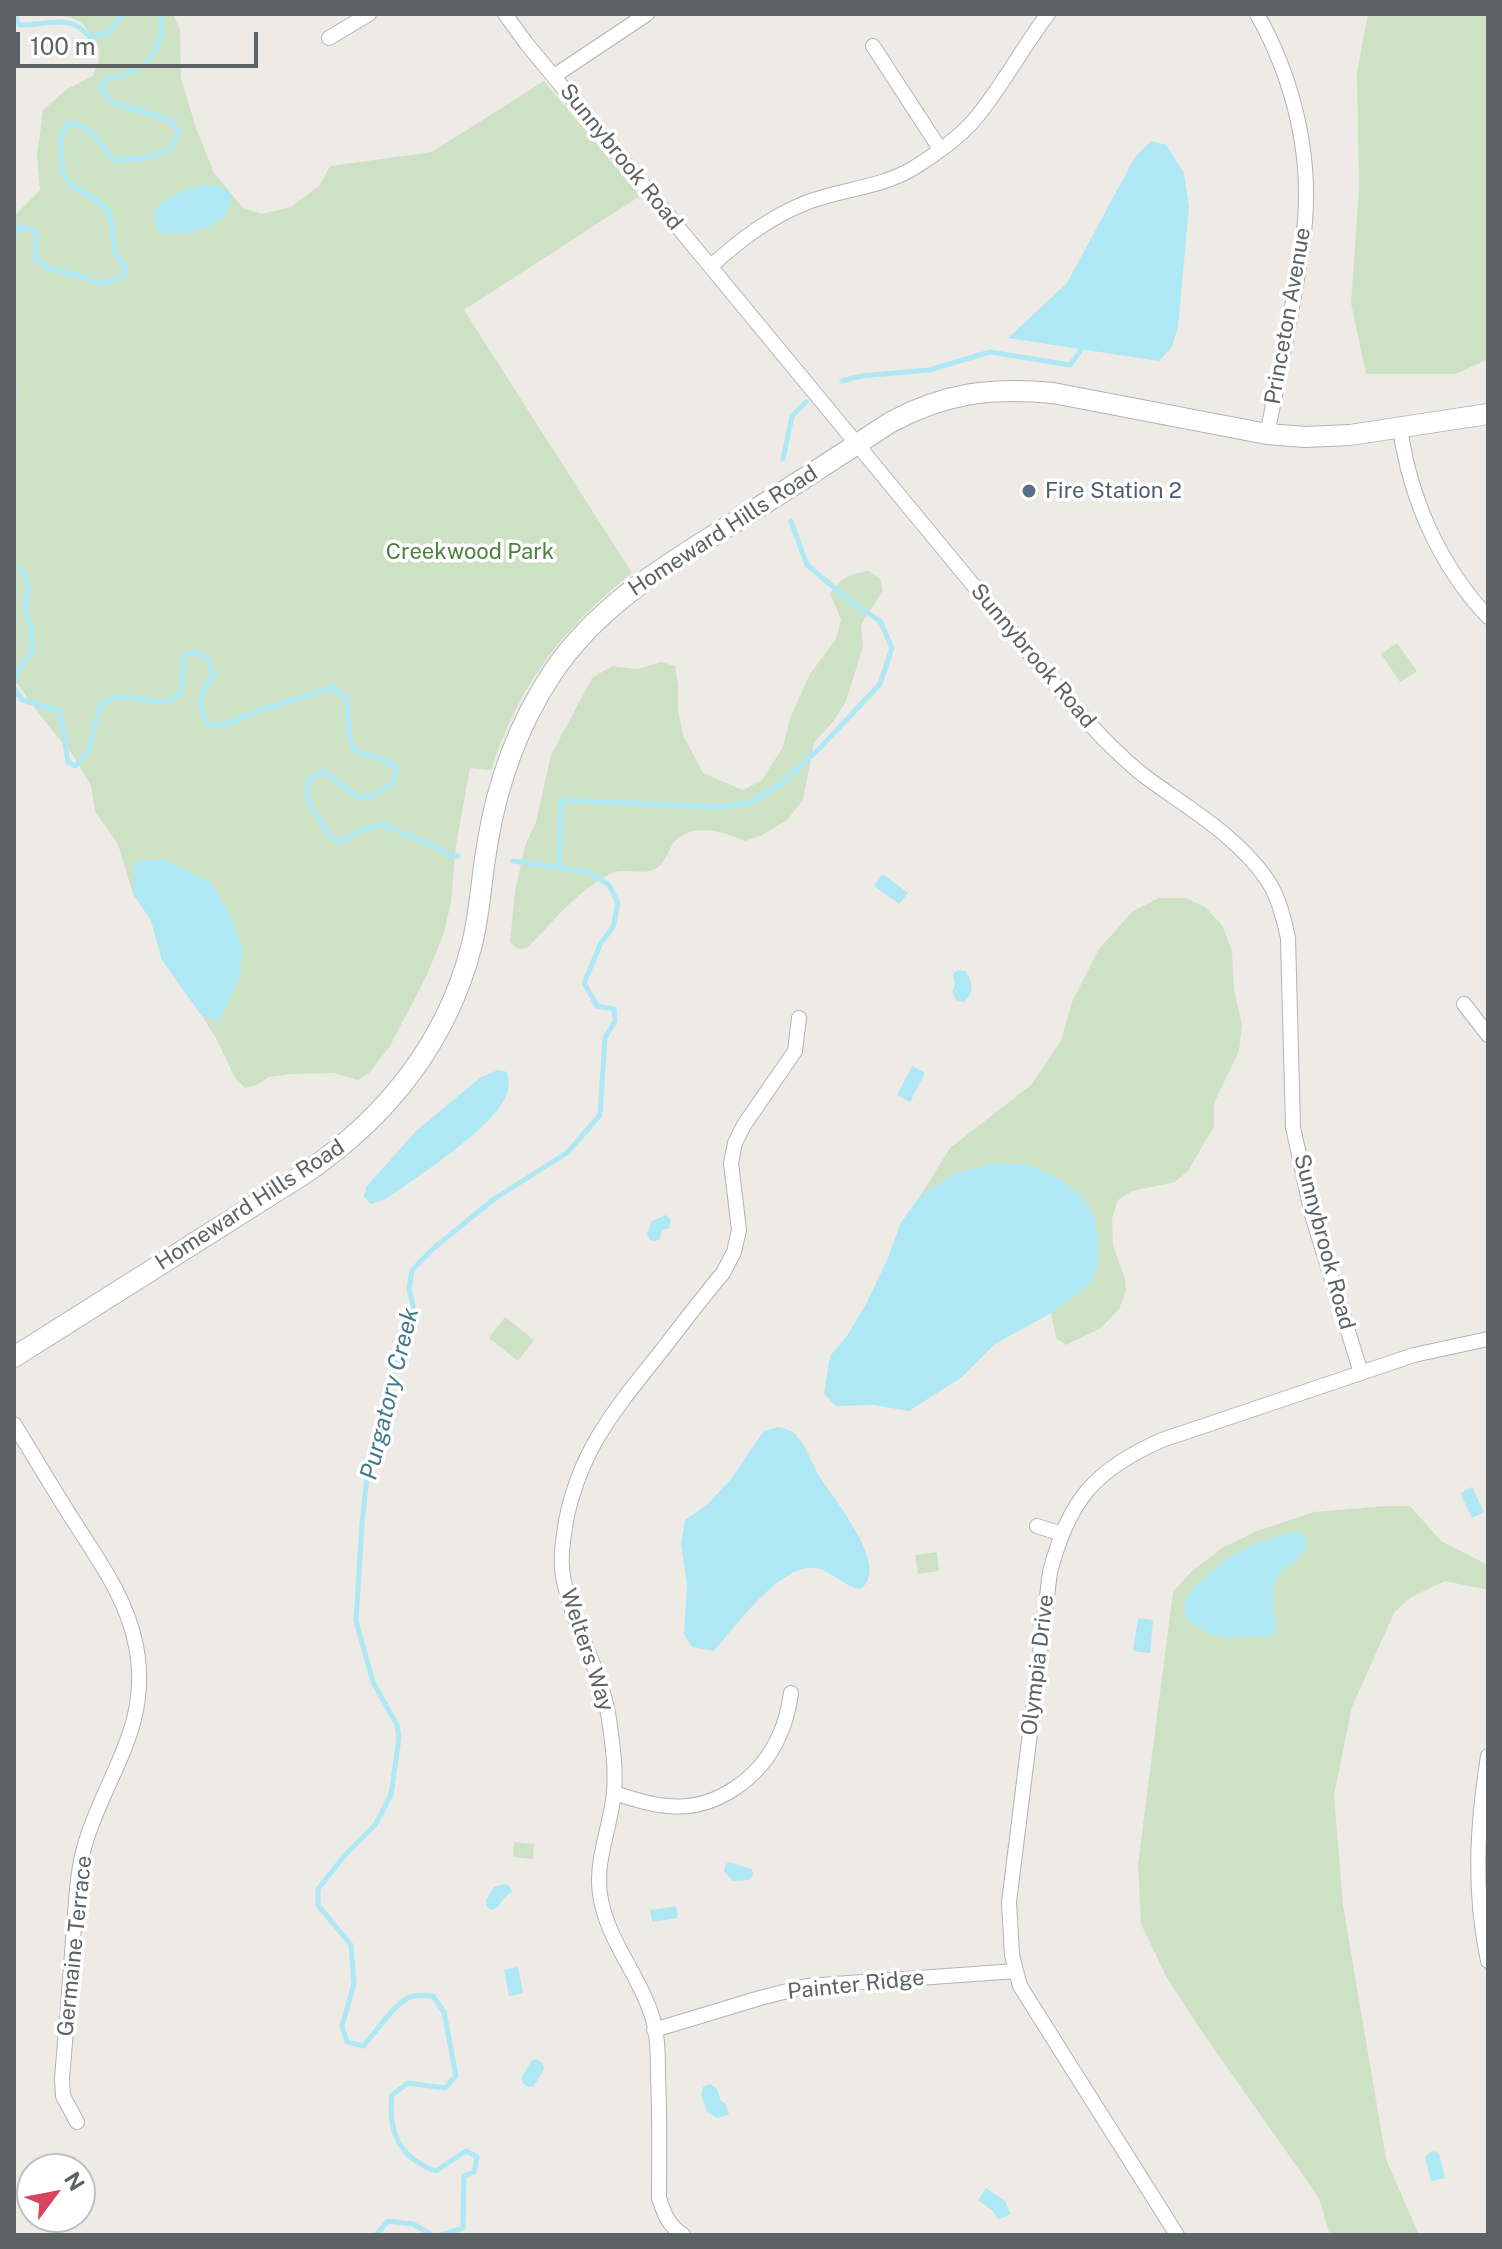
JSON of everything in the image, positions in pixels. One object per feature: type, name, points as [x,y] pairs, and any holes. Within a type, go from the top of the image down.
[{"type":"street","points":[[329,38],[369,14]]},
{"type":"street","name":"Sunnybrook Road","points":[[505,14],[1054,683],[1105,741],[1140,773],[1230,839],[1270,883],[1288,938],[1293,1127],[1312,1215],[1361,1373]]},
{"type":"street","points":[[554,76],[647,14]]},
{"type":"street","points":[[711,266],[778,215],[810,201],[879,184],[912,169],[940,149],[973,122],[1048,14]]},
{"type":"street","name":"Princeton Avenue","points":[[1257,14],[1272,41],[1288,85],[1299,129],[1305,174],[1305,220],[1300,265],[1267,434]]},
{"type":"street","points":[[873,46],[940,149]]},
{"type":"street","name":"Homeward Hills Road","points":[[14,1357],[307,1172],[337,1151],[402,1087],[421,1060],[453,1001],[471,948],[496,795],[510,752],[530,710],[553,671],[583,634],[616,602],[654,573],[891,422],[946,398],[982,391],[1053,393],[1267,434],[1305,437],[1350,435],[1488,414]]},
{"type":"street","points":[[1400,428],[1404,458],[1427,525],[1446,563],[1488,617]]},
{"type":"street","points":[[1464,1004],[1488,1035]]},
{"type":"street","name":"Welters Way","points":[[683,2235],[672,2227],[659,2198],[658,2056],[652,2017],[603,1912],[599,1890],[600,1867],[614,1793],[610,1722],[600,1682],[570,1607],[563,1572],[563,1538],[581,1468],[597,1436],[723,1273],[734,1252],[739,1230],[731,1163],[735,1143],[795,1051],[799,1018]]},
{"type":"street","name":"Olympia Drive","points":[[1177,2235],[1020,1986],[1016,1971],[1009,1902],[1050,1572],[1062,1534],[1070,1515],[1087,1491],[1108,1469],[1135,1452],[1162,1440],[1414,1355],[1488,1339]]},
{"type":"street","name":"Germaine Terrace","points":[[14,1424],[111,1579],[127,1612],[137,1647],[139,1682],[136,1719],[84,1849],[78,1886],[62,2078],[63,2096],[77,2122]]},
{"type":"street","points":[[1037,1526],[1062,1534]]},
{"type":"street","points":[[614,1793],[669,1807],[694,1805],[738,1788],[770,1754],[781,1734],[791,1693]]},
{"type":"street","points":[[1488,1756],[1480,1805],[1477,1862],[1480,1922],[1488,1961]]},
{"type":"street","name":"Painter Ridge","points":[[654,2030],[807,1986],[1016,1971]]},
{"type":"green space","name":"Creekwood Park","points":[[14,14],[173,14],[180,30],[181,78],[214,173],[243,208],[261,214],[291,207],[319,186],[330,166],[432,152],[544,81],[640,196],[464,310],[632,573],[584,615],[546,660],[515,711],[491,770],[470,768],[444,933],[426,977],[390,1046],[369,1073],[358,1080],[334,1073],[290,1074],[269,1077],[245,1088],[235,1078],[217,1040],[162,960],[151,920],[133,894],[118,844],[95,812],[91,786],[73,755],[14,679],[14,216],[40,190],[37,157],[43,110],[67,89],[93,76],[100,55],[95,40],[78,21],[63,16]]},
{"type":"green space","points":[[1368,14],[1488,14],[1488,359],[1456,374],[1366,374],[1351,303],[1359,189],[1357,72]]},
{"type":"green space","points":[[869,571],[880,579],[883,590],[861,625],[863,647],[846,701],[833,722],[814,742],[803,800],[787,820],[745,841],[709,830],[682,835],[657,868],[610,874],[577,898],[527,948],[518,949],[510,942],[515,891],[525,846],[536,822],[551,755],[592,678],[612,666],[638,669],[661,662],[675,666],[683,735],[703,773],[743,790],[762,780],[783,747],[790,718],[810,674],[836,639],[841,619],[830,594],[846,577]]},
{"type":"green space","points":[[1397,643],[1417,671],[1400,682],[1381,654]]},
{"type":"green space","points":[[1159,898],[1186,898],[1205,907],[1222,925],[1232,951],[1234,989],[1242,1025],[1239,1051],[1214,1103],[1214,1126],[1188,1171],[1175,1182],[1132,1191],[1118,1200],[1112,1218],[1113,1245],[1126,1291],[1119,1309],[1101,1328],[1066,1345],[1056,1338],[1051,1313],[1091,1283],[921,1195],[950,1148],[1031,1085],[1061,1041],[1072,1002],[1099,949],[1133,911]]},
{"type":"green space","points":[[505,1317],[534,1340],[518,1361],[489,1338]]},
{"type":"green space","points":[[1410,1506],[1441,1541],[1488,1565],[1488,1590],[1445,1581],[1411,1597],[1394,1613],[1352,1707],[1334,1795],[1343,1905],[1386,2159],[1419,2235],[1330,2235],[1319,2198],[1166,1976],[1141,1924],[1138,1864],[1173,1592],[1191,1572],[1222,1548],[1257,1531],[1314,1512]]},
{"type":"green space","points":[[937,1552],[939,1571],[918,1574],[915,1555]]},
{"type":"green space","points":[[514,1842],[534,1844],[533,1859],[513,1857]]},
{"type":"water","points":[[1151,141],[1166,145],[1184,173],[1189,206],[1178,327],[1172,347],[1159,361],[1008,338],[1067,283],[1135,157]]},
{"type":"water","points":[[207,185],[219,186],[231,194],[225,214],[194,231],[160,232],[155,213],[160,205],[176,194]]},
{"type":"water","points":[[163,859],[210,882],[228,911],[243,948],[239,979],[219,1021],[202,1016],[162,960],[151,920],[133,894],[135,862]]},
{"type":"water","points":[[883,874],[908,893],[899,904],[874,886]]},
{"type":"water","points":[[958,970],[965,971],[971,983],[970,996],[963,1002],[956,1000],[952,992],[955,985],[953,974]]},
{"type":"water","points":[[912,1066],[925,1073],[910,1102],[897,1095]]},
{"type":"water","points":[[498,1070],[507,1072],[508,1090],[498,1109],[485,1123],[452,1152],[386,1199],[371,1204],[364,1197],[366,1187],[416,1131],[481,1077]]},
{"type":"water","points":[[997,1163],[1028,1165],[1060,1179],[1083,1198],[1094,1217],[1099,1246],[1091,1283],[1051,1313],[995,1344],[962,1377],[909,1411],[874,1405],[836,1406],[824,1394],[830,1356],[847,1336],[867,1302],[901,1222],[921,1195],[956,1173]]},
{"type":"water","points":[[666,1215],[671,1220],[669,1228],[662,1230],[660,1239],[650,1240],[647,1234],[652,1221]]},
{"type":"water","points":[[778,1427],[791,1431],[799,1439],[857,1534],[870,1566],[868,1580],[860,1589],[821,1569],[802,1569],[773,1586],[759,1599],[714,1651],[692,1647],[684,1634],[687,1585],[681,1544],[685,1520],[707,1505],[731,1479],[764,1431]]},
{"type":"water","points":[[1472,1487],[1484,1512],[1472,1518],[1460,1493]]},
{"type":"water","points":[[1291,1532],[1301,1533],[1306,1546],[1277,1578],[1273,1590],[1275,1633],[1264,1637],[1230,1639],[1205,1631],[1190,1621],[1184,1607],[1187,1598],[1213,1571],[1244,1549]]},
{"type":"water","points":[[1138,1618],[1153,1620],[1150,1653],[1133,1651]]},
{"type":"water","points":[[729,1862],[752,1869],[753,1875],[749,1880],[733,1881],[724,1871]]},
{"type":"water","points":[[506,1884],[512,1892],[491,1910],[486,1906],[486,1900],[494,1887]]},
{"type":"water","points":[[676,1906],[678,1918],[652,1922],[650,1910]]},
{"type":"water","points":[[518,1967],[523,1993],[509,1996],[504,1970]]},
{"type":"water","points":[[537,2059],[544,2069],[534,2086],[528,2087],[521,2078],[532,2060]]},
{"type":"water","points":[[710,2084],[717,2089],[729,2114],[718,2118],[707,2112],[701,2094],[703,2087]]},
{"type":"water","points":[[1435,2151],[1439,2154],[1445,2178],[1431,2181],[1425,2157]]},
{"type":"water","points":[[986,2188],[1005,2201],[1011,2214],[998,2220],[993,2211],[978,2200]]},
{"type":"waterway","name":"Purgatory Creek","points":[[15,14],[19,25],[69,23],[91,37],[109,32],[123,14]]},
{"type":"waterway","name":"Purgatory Creek","points":[[14,237],[20,227],[33,229],[37,239],[35,258],[47,268],[99,284],[123,277],[126,267],[116,254],[109,214],[100,203],[70,184],[64,175],[61,136],[68,123],[76,124],[94,135],[112,159],[141,158],[170,150],[179,132],[170,120],[111,102],[101,89],[104,80],[130,73],[148,60],[159,41],[161,14]]},
{"type":"waterway","points":[[842,381],[861,376],[929,370],[990,352],[1070,365],[1085,344]]},
{"type":"waterway","name":"Purgatory Creek","points":[[14,385],[14,392]]},
{"type":"waterway","points":[[783,459],[792,416],[806,402]]},
{"type":"waterway","points":[[559,867],[561,800],[716,807],[750,803],[781,784],[880,684],[892,648],[880,621],[807,565],[791,521]]},
{"type":"waterway","name":"Purgatory Creek","points":[[14,568],[22,570],[29,585],[25,609],[32,630],[32,651],[16,673],[14,684]]},
{"type":"waterway","name":"Purgatory Creek","points":[[14,688],[22,700],[58,710],[68,762],[75,766],[88,752],[99,707],[117,696],[167,702],[181,693],[184,656],[195,651],[208,659],[213,676],[201,700],[202,712],[210,726],[229,723],[332,687],[347,699],[349,732],[354,750],[397,767],[393,783],[376,794],[359,798],[323,771],[308,780],[307,799],[331,838],[340,842],[381,824],[458,856]]},
{"type":"waterway","name":"Purgatory Creek","points":[[441,2235],[463,2228],[464,2176],[474,2172],[477,2157],[466,2151],[436,2171],[423,2166],[399,2142],[394,2132],[391,2108],[392,2095],[408,2083],[445,2088],[456,2076],[444,2012],[433,1996],[407,1998],[363,2046],[347,2042],[342,2026],[354,1984],[351,1945],[318,1905],[318,1889],[345,1855],[375,1825],[391,1795],[399,1738],[397,1725],[373,1682],[356,1621],[367,1477],[379,1452],[382,1411],[389,1379],[407,1341],[414,1310],[409,1289],[412,1270],[494,1199],[568,1152],[600,1115],[605,1038],[615,1021],[614,1009],[597,1006],[584,983],[601,943],[613,927],[618,903],[609,885],[589,872],[513,861]]},
{"type":"waterway","name":"Purgatory Creek","points":[[376,2235],[388,2221],[413,2224],[432,2235]]},
{"type":"place","name":"Fire Station 2","points":[[1029,491]]}]
